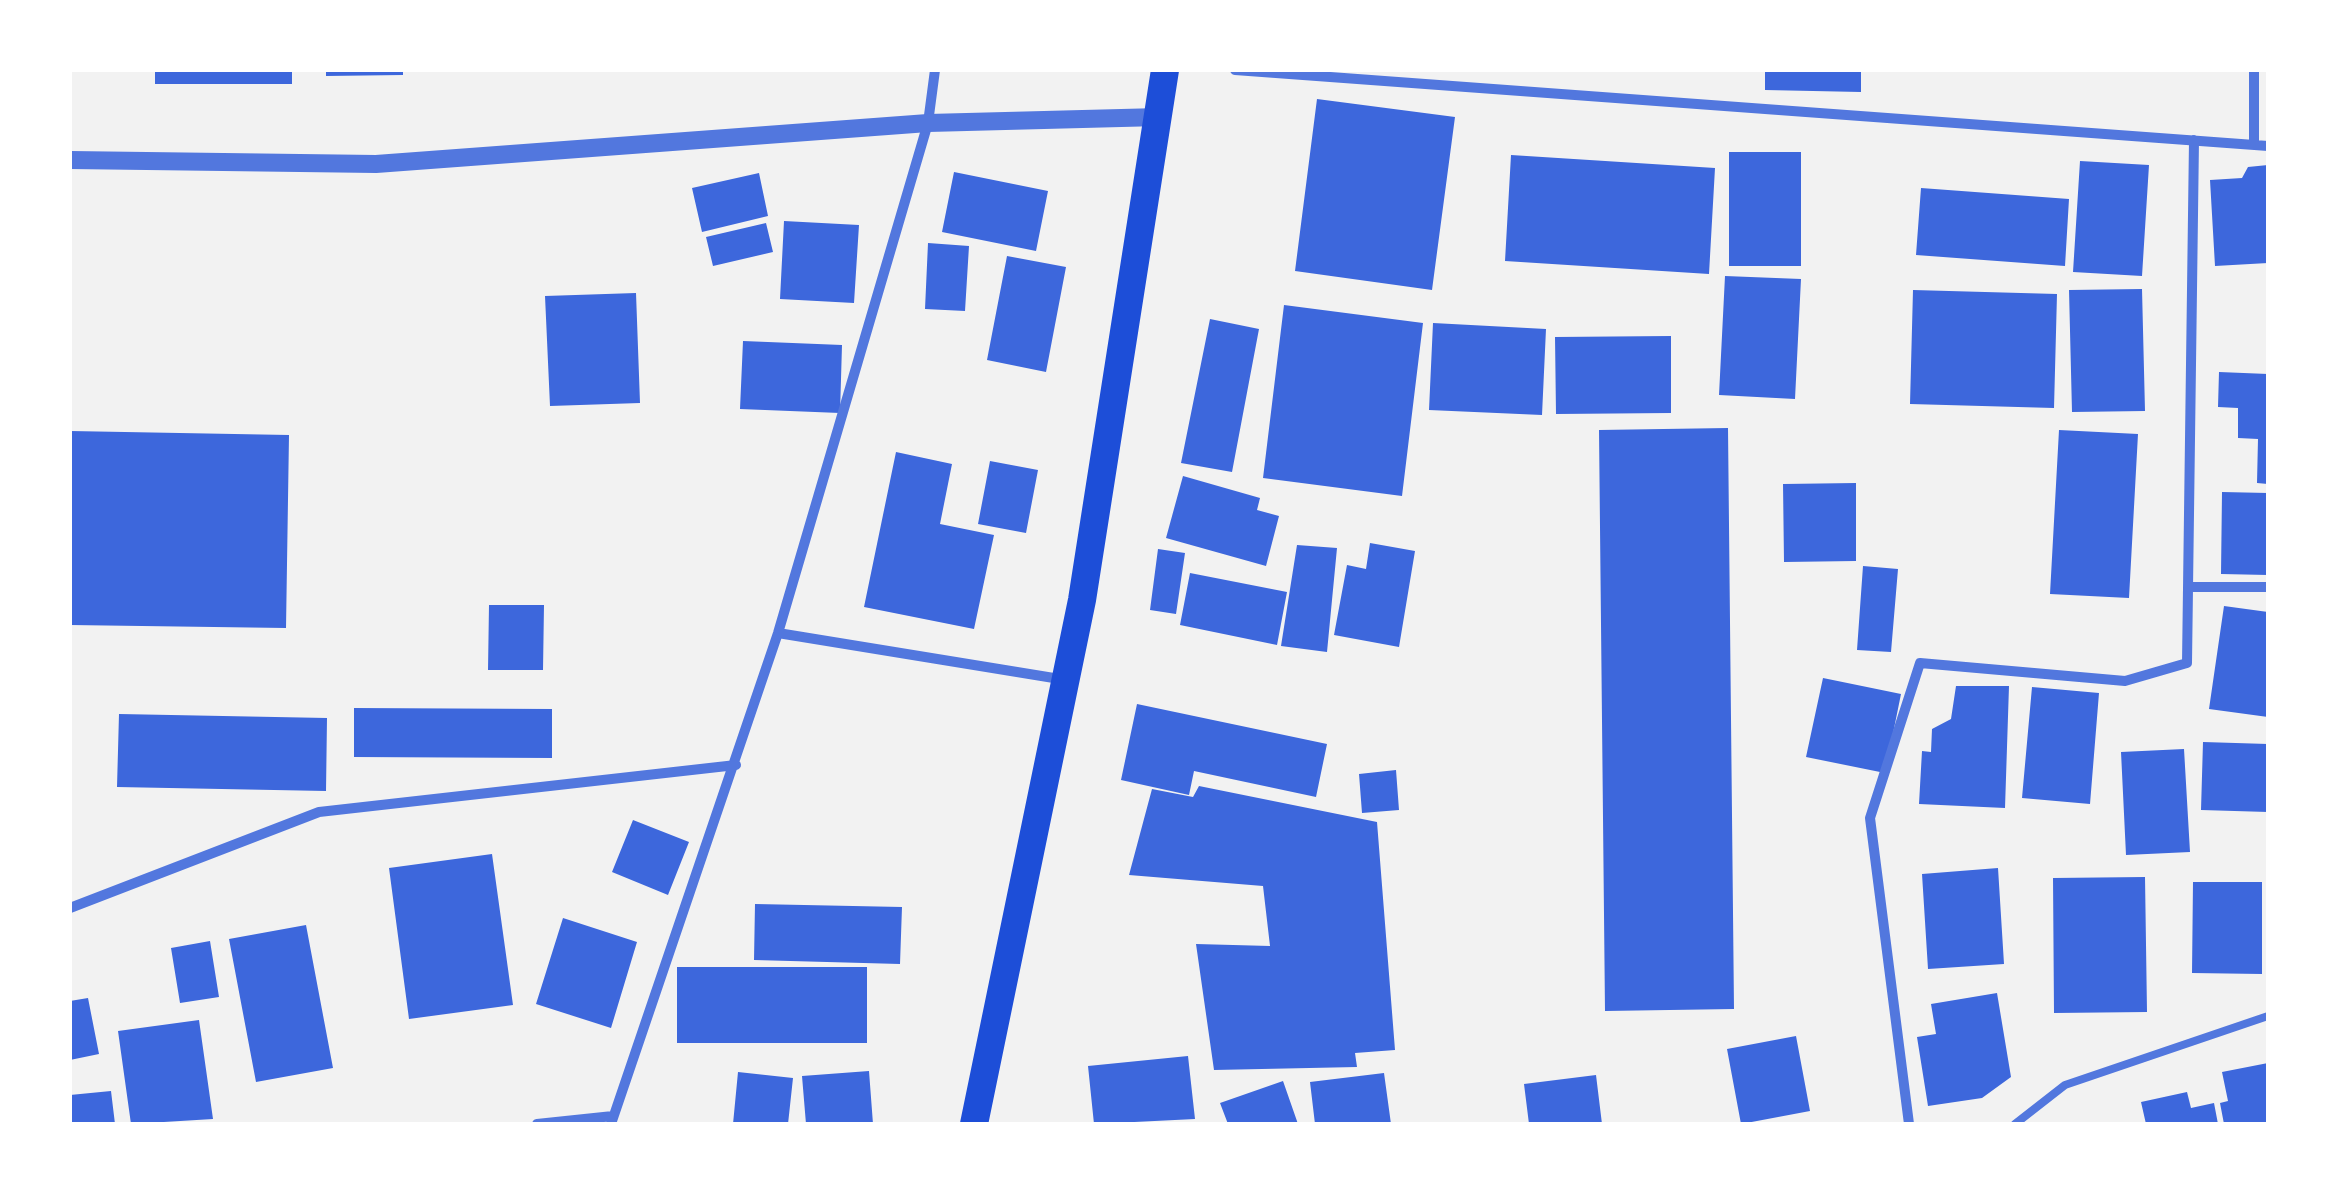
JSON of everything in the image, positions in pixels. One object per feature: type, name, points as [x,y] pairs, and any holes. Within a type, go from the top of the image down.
[{"type":"highway","points":[[974,1124],[1066,680],[1165,70]]},
{"type":"street","points":[[537,1124],[612,1120],[778,633],[928,123],[935,70]]},
{"type":"street","points":[[1234,70],[2268,146]]},
{"type":"street","points":[[2254,70],[2254,144]]},
{"type":"street","points":[[70,160],[376,164],[928,123],[1160,117]]},
{"type":"street","points":[[1910,1124],[1870,818],[1920,664],[2125,681],[2188,663],[2194,140]]},
{"type":"street","points":[[2189,587],[2268,587]]},
{"type":"street","points":[[778,633],[1066,680]]},
{"type":"street","points":[[70,908],[318,812],[736,765]]},
{"type":"lane","points":[[2015,1124],[2065,1084],[2268,1016]]},
{"type":"building","points":[[155,70],[292,70],[292,84],[155,84]]},
{"type":"building","points":[[326,70],[403,70],[403,75],[326,76]]},
{"type":"building","points":[[1765,70],[1861,70],[1861,92],[1765,90]]},
{"type":"building","points":[[1317,99],[1455,117],[1432,290],[1295,271]]},
{"type":"building","points":[[1729,152],[1801,152],[1801,266],[1729,266]]},
{"type":"building","points":[[1511,155],[1715,168],[1709,274],[1505,261]]},
{"type":"building","points":[[2080,161],[2149,165],[2142,276],[2073,272]]},
{"type":"building","points":[[2268,165],[2268,263],[2215,266],[2210,180],[2242,178],[2248,167]]},
{"type":"building","points":[[954,172],[1048,191],[1036,251],[942,232]]},
{"type":"building","points":[[759,173],[768,216],[702,232],[692,188]]},
{"type":"building","points":[[1921,188],[2069,199],[2065,266],[1916,255]]},
{"type":"building","points":[[784,221],[859,225],[854,303],[780,299]]},
{"type":"building","points":[[766,223],[773,252],[713,266],[706,237]]},
{"type":"building","points":[[928,243],[969,246],[965,311],[925,309]]},
{"type":"building","points":[[1007,256],[1066,267],[1046,372],[987,360]]},
{"type":"building","points":[[1725,276],[1801,279],[1795,399],[1719,395]]},
{"type":"building","points":[[2142,289],[2145,411],[2072,412],[2069,290]]},
{"type":"building","points":[[1913,290],[2057,294],[2054,408],[1910,404]]},
{"type":"building","points":[[636,293],[640,403],[550,406],[545,296]]},
{"type":"building","points":[[1284,305],[1423,323],[1402,496],[1263,478]]},
{"type":"building","points":[[1210,319],[1259,329],[1232,472],[1181,463]]},
{"type":"building","points":[[1433,323],[1546,329],[1542,415],[1429,410]]},
{"type":"building","points":[[1671,336],[1671,413],[1556,414],[1555,337]]},
{"type":"building","points":[[743,341],[842,345],[840,413],[740,409]]},
{"type":"building","points":[[2219,372],[2268,374],[2268,484],[2257,483],[2258,439],[2238,438],[2238,408],[2218,407]]},
{"type":"building","points":[[1728,428],[1734,1009],[1605,1011],[1599,430]]},
{"type":"building","points":[[2059,430],[2138,434],[2129,598],[2050,594]]},
{"type":"building","points":[[70,431],[289,435],[286,628],[70,625]]},
{"type":"building","points":[[896,452],[952,464],[940,524],[994,535],[974,629],[864,607]]},
{"type":"building","points":[[990,461],[1038,470],[1026,533],[978,524]]},
{"type":"building","points":[[1183,476],[1260,498],[1257,510],[1279,516],[1266,566],[1166,538]]},
{"type":"building","points":[[1856,483],[1856,561],[1784,562],[1783,484]]},
{"type":"building","points":[[2222,492],[2268,493],[2268,575],[2221,574]]},
{"type":"building","points":[[1370,543],[1415,551],[1399,647],[1334,635],[1347,565],[1366,569]]},
{"type":"building","points":[[1297,545],[1337,548],[1327,652],[1281,646]]},
{"type":"building","points":[[1158,549],[1185,553],[1176,614],[1150,610]]},
{"type":"building","points":[[1863,566],[1898,569],[1891,652],[1857,650]]},
{"type":"building","points":[[1190,573],[1287,592],[1277,645],[1180,625]]},
{"type":"building","points":[[489,605],[544,605],[543,670],[488,670]]},
{"type":"building","points":[[2224,606],[2268,612],[2268,717],[2209,709]]},
{"type":"building","points":[[1823,678],[1901,694],[1885,773],[1806,757]]},
{"type":"building","points":[[1956,686],[2009,686],[2005,808],[1919,804],[1922,751],[1931,752],[1932,729],[1951,719]]},
{"type":"building","points":[[2032,687],[2099,693],[2090,804],[2022,798]]},
{"type":"building","points":[[1137,704],[1327,744],[1316,797],[1194,771],[1189,795],[1121,780]]},
{"type":"building","points":[[354,708],[552,709],[552,758],[354,757]]},
{"type":"building","points":[[119,714],[327,718],[326,791],[117,787]]},
{"type":"building","points":[[2203,742],[2268,744],[2268,812],[2201,810]]},
{"type":"building","points":[[2184,749],[2190,852],[2126,855],[2121,752]]},
{"type":"building","points":[[1396,770],[1399,810],[1362,813],[1359,774]]},
{"type":"building","points":[[1199,786],[1377,822],[1395,1050],[1355,1053],[1357,1067],[1214,1070],[1196,944],[1270,946],[1263,886],[1129,875],[1152,789],[1193,797]]},
{"type":"building","points":[[633,820],[689,842],[668,895],[612,872]]},
{"type":"building","points":[[492,854],[513,1005],[409,1019],[389,868]]},
{"type":"building","points":[[1998,868],[2004,964],[1928,969],[1922,874]]},
{"type":"building","points":[[2145,877],[2147,1012],[2054,1013],[2053,878]]},
{"type":"building","points":[[2193,882],[2262,882],[2262,974],[2192,973]]},
{"type":"building","points":[[755,904],[902,907],[900,964],[754,960]]},
{"type":"building","points":[[563,918],[637,942],[611,1028],[536,1004]]},
{"type":"building","points":[[306,925],[333,1068],[256,1082],[229,939]]},
{"type":"building","points":[[210,941],[219,997],[180,1003],[171,948]]},
{"type":"building","points":[[677,967],[867,967],[867,1043],[677,1043]]},
{"type":"building","points":[[1997,993],[2011,1077],[1982,1098],[1928,1106],[1917,1037],[1936,1034],[1931,1004]]},
{"type":"building","points":[[88,998],[99,1054],[70,1060],[70,1001]]},
{"type":"building","points":[[199,1020],[213,1119],[131,1124],[118,1031]]},
{"type":"building","points":[[1796,1036],[1810,1111],[1741,1124],[1727,1049]]},
{"type":"building","points":[[1188,1056],[1195,1119],[1094,1124],[1088,1066]]},
{"type":"building","points":[[2268,1063],[2268,1124],[2224,1124],[2220,1103],[2228,1101],[2222,1072]]},
{"type":"building","points":[[869,1071],[873,1124],[806,1124],[802,1076]]},
{"type":"building","points":[[738,1072],[793,1078],[788,1124],[733,1124]]},
{"type":"building","points":[[1384,1073],[1391,1124],[1315,1124],[1310,1082]]},
{"type":"building","points":[[1596,1075],[1602,1124],[1529,1124],[1524,1084]]},
{"type":"building","points":[[1283,1081],[1298,1124],[1228,1124],[1220,1103]]},
{"type":"building","points":[[111,1091],[115,1124],[70,1124],[70,1095]]},
{"type":"building","points":[[2187,1092],[2191,1108],[2214,1103],[2218,1124],[2146,1124],[2141,1102]]}]
